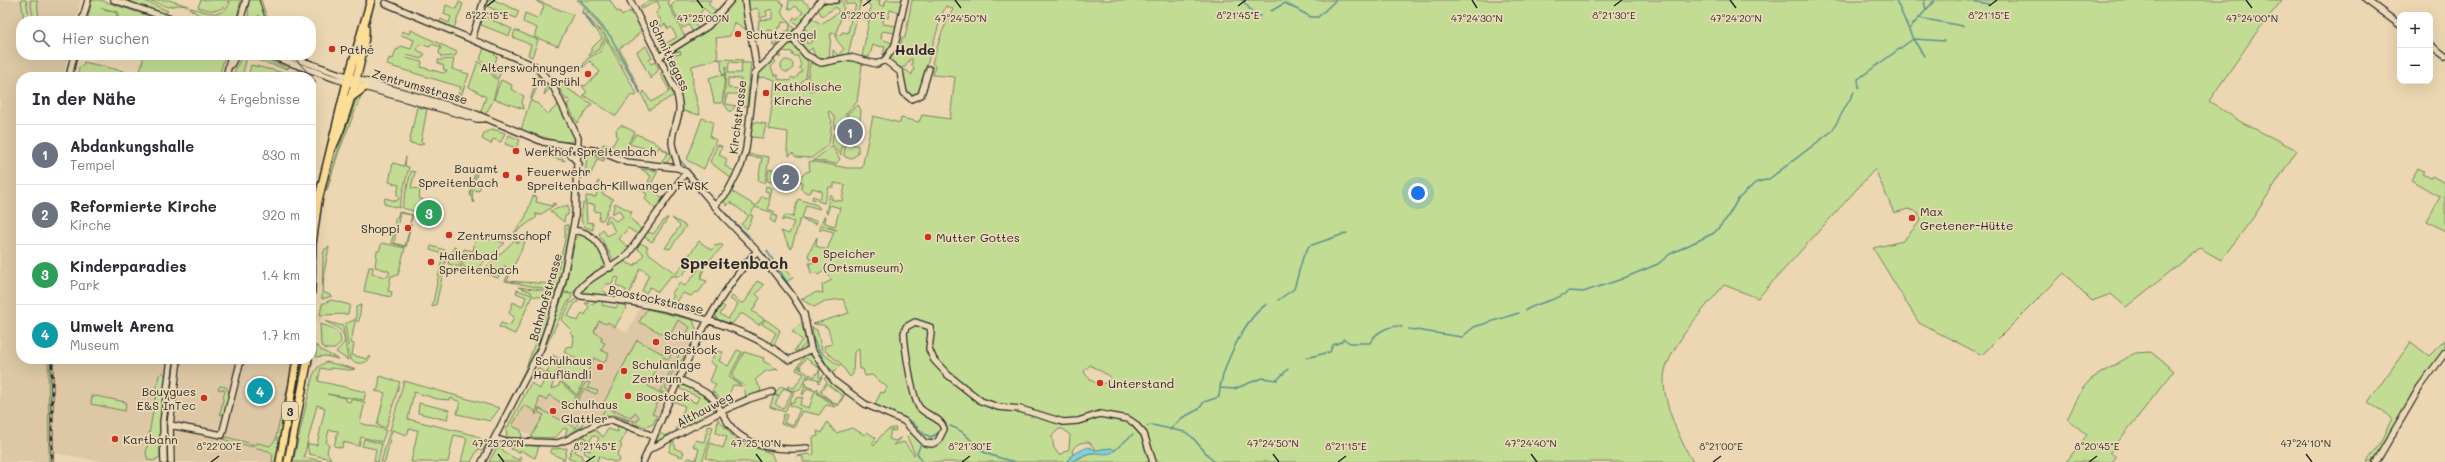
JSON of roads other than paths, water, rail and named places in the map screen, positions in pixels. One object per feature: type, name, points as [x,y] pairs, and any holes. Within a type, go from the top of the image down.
[{"type":"main road","points":[[331,151],[333,134],[351,80],[372,0]]},
{"type":"main road","points":[[316,215],[318,201],[331,151],[349,99],[351,80]]},
{"type":"main road","points":[[349,99],[365,87]]},
{"type":"main road","points":[[316,206],[318,201]]},
{"type":"main road","name":"3","points":[[280,462],[296,364]]},
{"type":"main road","name":"3","points":[[288,462],[307,364]]},
{"type":"street","points":[[83,16],[88,0]]},
{"type":"street","points":[[114,0],[162,16]]},
{"type":"street","points":[[242,16],[246,0]]},
{"type":"street","points":[[472,39],[484,0]]},
{"type":"street","name":"Schmittegass","points":[[630,0],[659,57],[680,104],[680,113],[672,144],[678,168]]},
{"type":"street","points":[[659,57],[708,26],[731,0]]},
{"type":"street","points":[[745,0],[746,20],[753,46],[754,60],[758,68]]},
{"type":"street","name":"Kirchstrasse","points":[[715,205],[727,193],[742,166],[746,149],[753,78],[758,68],[791,37],[814,11],[821,0]]},
{"type":"street","points":[[826,0],[836,0]]},
{"type":"street","points":[[791,37],[806,55],[821,63],[850,57],[876,64],[885,60],[895,45],[905,0]]},
{"type":"street","points":[[2366,0],[2397,22]]},
{"type":"street","name":"Bahnhofstrasse","points":[[384,3],[526,61],[543,73],[552,84],[568,112],[578,138],[579,164],[574,230],[562,285],[549,328],[530,373],[482,462]]},
{"type":"street","points":[[243,11],[243,16]]},
{"type":"street","points":[[2433,47],[2445,56]]},
{"type":"street","points":[[70,72],[73,60]]},
{"type":"street","points":[[228,71],[230,60]]},
{"type":"street","points":[[228,71],[234,60]]},
{"type":"street","points":[[282,60],[351,80]]},
{"type":"street","points":[[288,62],[293,60]]},
{"type":"street","points":[[299,60],[351,80]]},
{"type":"street","points":[[885,60],[900,72],[904,93],[911,99],[921,95],[929,69]]},
{"type":"street","name":"Zentrumsstrasse","points":[[351,80],[365,87],[477,119],[484,119]]},
{"type":"street","name":"Zentrumsstrasse","points":[[351,80],[471,112],[528,137],[563,147],[599,151],[626,162],[678,168],[686,172]]},
{"type":"street","points":[[563,147],[579,164]]},
{"type":"street","points":[[574,230],[593,235],[600,245],[610,268],[628,254],[686,172],[757,251],[802,309],[811,348],[826,372],[851,396],[911,426],[925,442],[935,443],[943,434],[941,422],[919,406],[910,379],[904,330],[910,323],[919,321],[928,325],[931,330],[930,352],[938,365],[981,401],[998,407],[1020,409],[1063,422],[1078,421],[1100,414],[1128,419],[1144,434],[1154,462]]},
{"type":"street","points":[[643,462],[678,379],[708,320],[757,251]]},
{"type":"street","name":"Boostockstrasse","points":[[610,268],[582,286],[578,291],[579,295],[640,305],[708,320],[764,343],[789,360],[811,348]]},
{"type":"street","points":[[2376,462],[2420,386],[2445,353]]},
{"type":"street","points":[[164,462],[163,422],[170,364]]},
{"type":"street","points":[[171,462],[170,425],[177,364]]},
{"type":"street","points":[[170,425],[222,435],[240,364]]},
{"type":"street","points":[[678,379],[709,395],[722,411],[734,430],[758,444],[775,449],[807,448]]},
{"type":"street","name":"Althauweg","points":[[648,450],[722,411],[748,399],[772,392]]},
{"type":"street","points":[[495,439],[503,441],[557,443],[569,439],[600,422],[612,420],[653,436]]},
{"type":"water","points":[[1088,447],[1096,450],[1111,448],[1115,450],[1107,454],[1088,454],[1073,461],[1067,462],[1073,454]]},
{"type":"waterway","points":[[580,0],[611,37],[640,93]]},
{"type":"waterway","points":[[1242,0],[1255,15],[1260,16]]},
{"type":"waterway","points":[[1271,11],[1285,3],[1311,17],[1318,17],[1336,0]]},
{"type":"waterway","points":[[1896,0],[1913,39],[1924,56]]},
{"type":"waterway","points":[[1924,0],[1926,10]]},
{"type":"waterway","points":[[1910,28],[1935,0]]},
{"type":"waterway","points":[[1966,0],[1989,4]]},
{"type":"waterway","points":[[582,12],[594,28]]},
{"type":"waterway","points":[[1919,18],[1963,26]]},
{"type":"waterway","points":[[1859,88],[1858,79],[1913,39]]},
{"type":"waterway","points":[[1914,39],[1944,41]]},
{"type":"waterway","points":[[1526,310],[1559,297],[1569,291],[1583,292],[1619,280],[1658,264],[1670,254],[1714,233],[1727,218],[1738,199],[1755,183],[1769,179],[1832,131],[1854,92]]},
{"type":"waterway","points":[[680,160],[712,197]]},
{"type":"waterway","points":[[724,211],[731,219]]},
{"type":"waterway","points":[[733,221],[749,236]]},
{"type":"waterway","points":[[1278,300],[1294,289],[1303,257],[1309,246],[1347,233]]},
{"type":"waterway","points":[[767,251],[803,307]]},
{"type":"waterway","points":[[1220,387],[1226,365],[1237,341],[1251,319],[1267,304]]},
{"type":"waterway","points":[[1409,329],[1462,337],[1474,327],[1519,313]]},
{"type":"waterway","points":[[1306,358],[1330,352],[1333,345],[1344,339],[1350,343],[1370,343],[1379,332],[1388,328],[1398,326],[1402,327]]},
{"type":"waterway","points":[[813,339],[828,368]]},
{"type":"waterway","points":[[1170,430],[1182,418],[1199,409],[1204,402],[1219,397],[1220,388],[1234,389],[1262,378],[1277,380],[1288,369]]},
{"type":"waterway","points":[[875,406],[912,422],[924,434],[931,437],[940,432]]},
{"type":"waterway","points":[[1147,426],[1152,425],[1185,432],[1192,437],[1214,462]]},
{"type":"waterway","points":[[950,426],[965,434],[982,451],[994,457],[1015,462]]},
{"type":"waterway","points":[[1115,450],[1133,434]]},
{"type":"waterway","points":[[921,444],[917,453],[923,462]]},
{"type":"tunnel","points":[[316,318],[320,319]]},
{"type":"tram line","points":[[259,0],[264,16]]},
{"type":"tram line","points":[[296,60],[307,72]]},
{"type":"tram line","points":[[283,462],[301,364]]},
{"type":"railway","points":[[52,364],[52,462]]},
{"type":"place","name":"Schutzengel","points":[[738,34]]},
{"type":"place","name":"Pathé","points":[[332,49]]},
{"type":"place","name":"Alterswohnungen Im Brühl","points":[[588,74]]},
{"type":"place","name":"Katholische Kirche","points":[[766,93]]},
{"type":"place","name":"Abdankungshalle","points":[[850,132]]},
{"type":"place","name":"Werkhof Spreitenbach","points":[[516,151]]},
{"type":"place","name":"Bauamt Spreitenbach","points":[[506,175]]},
{"type":"place","name":"Feuerwehr Spreitenbach-Killwangen FWSK","points":[[519,178]]},
{"type":"place","name":"Reformierte Kirche","points":[[786,178]]},
{"type":"place","name":"Kinderparadies","points":[[429,213]]},
{"type":"place","name":"Max Gretener-Hütte","points":[[1912,218]]},
{"type":"place","name":"Shoppi","points":[[408,228]]},
{"type":"place","name":"Zentrumsschopf","points":[[449,235]]},
{"type":"place","name":"Mutter Gottes","points":[[928,237]]},
{"type":"place","name":"Speicher (Ortsmuseum)","points":[[815,260]]},
{"type":"place","name":"Hallenbad Spreitenbach","points":[[431,262]]},
{"type":"place","name":"Schulhaus Boostock","points":[[656,342]]},
{"type":"place","name":"Schulhaus Haufländli","points":[[600,367]]},
{"type":"place","name":"Schulanlage Zentrum","points":[[624,371]]},
{"type":"place","name":"Unterstand","points":[[1100,383]]},
{"type":"place","name":"Umwelt Arena","points":[[260,391]]},
{"type":"place","name":"Boostock","points":[[628,396]]},
{"type":"place","name":"Bouygues E&S InTec","points":[[204,398]]},
{"type":"place","name":"Schulhaus Glattler","points":[[553,411]]},
{"type":"place","name":"Kartbahn","points":[[115,439]]},
{"type":"district","name":"Halde","points":[[915,49]]},
{"type":"district","name":"Spreitenbach","points":[[734,262]]}]
